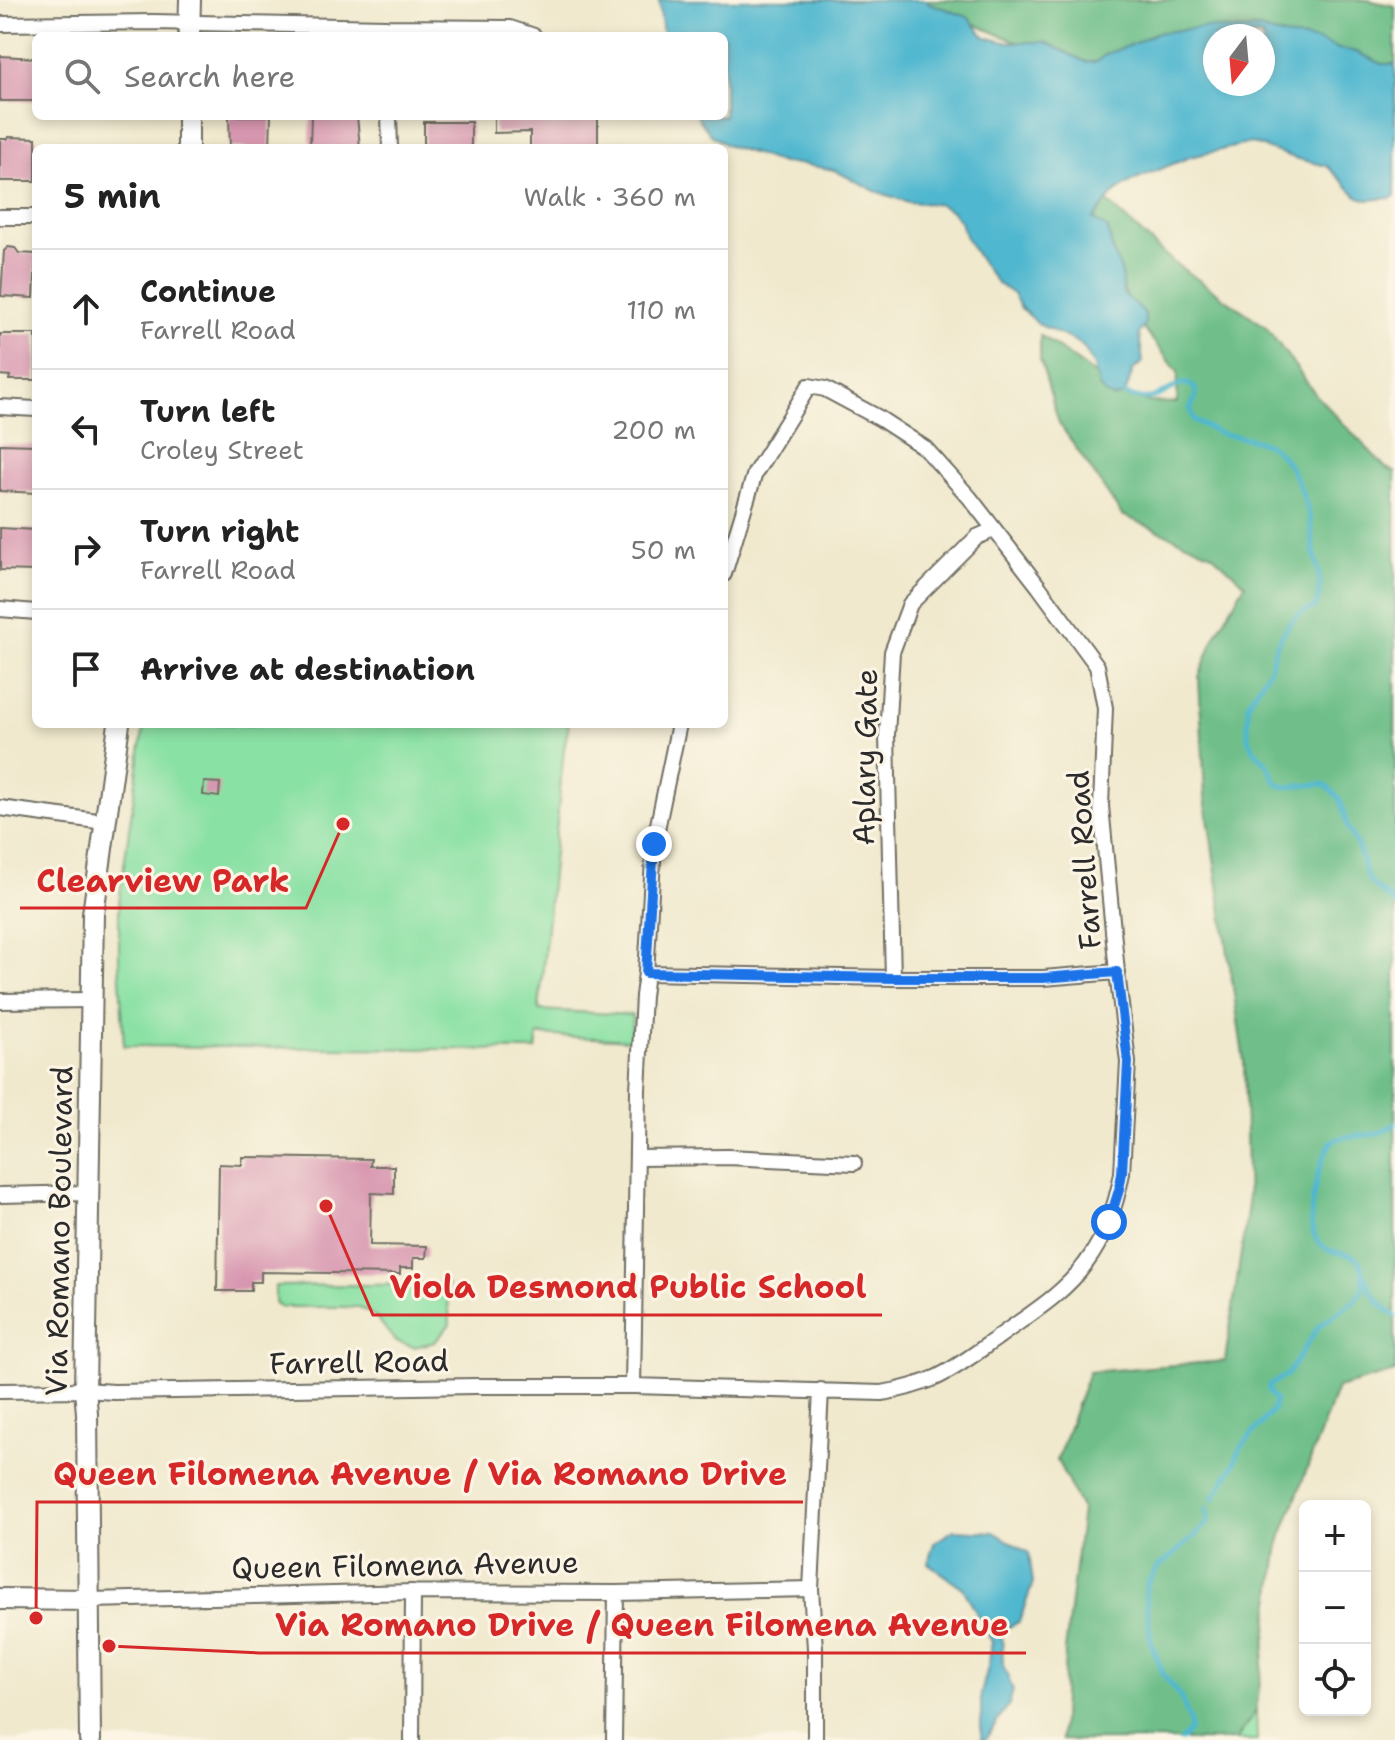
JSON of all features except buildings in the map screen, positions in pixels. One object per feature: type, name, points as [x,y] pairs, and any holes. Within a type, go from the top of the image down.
[{"type":"street","points":[[190,0],[190,29]]},
{"type":"street","points":[[0,24],[386,32],[510,28],[522,32]]},
{"type":"street","points":[[188,120],[188,144]]},
{"type":"street","points":[[389,120],[390,144]]},
{"type":"street","points":[[0,217],[32,217]]},
{"type":"street","name":"Farrell Road","points":[[0,1391],[633,1386],[882,1393],[936,1378],[953,1369],[1062,1290],[1085,1265],[1109,1222],[1119,1190],[1128,1062],[1101,806],[1105,708],[1097,666],[970,498],[925,448],[879,418],[825,389],[809,386],[755,473],[728,561]]},
{"type":"street","points":[[0,407],[32,409]]},
{"type":"street","name":"Aplary Gate","points":[[893,978],[887,735],[892,652],[910,604],[977,537],[993,530]]},
{"type":"street","points":[[0,609],[32,612]]},
{"type":"street","name":"Via Romano Boulevard","points":[[90,1740],[88,1427],[85,1390],[93,914],[118,728]]},
{"type":"street","points":[[633,1386],[643,996],[654,844],[678,728]]},
{"type":"street","points":[[0,808],[105,822]]},
{"type":"street","points":[[646,973],[1043,978],[1117,972]]},
{"type":"street","points":[[0,1001],[91,1000]]},
{"type":"street","points":[[637,1158],[728,1157],[854,1163]]},
{"type":"street","points":[[0,1195],[88,1193]]},
{"type":"street","points":[[815,1740],[815,1648],[811,1589],[821,1390]]},
{"type":"street","name":"Queen Filomena Avenue","points":[[0,1599],[811,1589]]},
{"type":"street","points":[[412,1740],[413,1592]]},
{"type":"street","points":[[614,1740],[616,1593]]},
{"type":"green space","points":[[920,0],[1367,0],[1395,6],[1395,98],[1275,42],[1275,24],[1203,24],[1203,41],[1123,71],[1082,64],[1002,36]]},
{"type":"green space","points":[[1103,198],[1173,262],[1266,327],[1317,396],[1386,468],[1395,472],[1395,1372],[1337,1388],[1279,1544],[1256,1711],[1236,1740],[1061,1740],[1065,1651],[1082,1510],[1057,1460],[1089,1372],[1225,1361],[1248,1205],[1244,1062],[1205,797],[1199,677],[1214,638],[1245,584],[1212,554],[1122,515],[1059,423],[1040,359],[1040,335],[1119,391],[1148,402],[1177,403],[1178,372],[1143,328],[1103,249],[1094,214]]},
{"type":"green space","points":[[143,728],[568,728],[539,1010],[632,1015],[631,1040],[538,1035],[536,1050],[124,1046],[119,901]]},
{"type":"green space","points":[[447,1284],[450,1324],[435,1342],[414,1347],[395,1341],[376,1317],[359,1307],[282,1307],[275,1303],[275,1286]]},
{"type":"green space","points":[[1256,1711],[1257,1740],[1236,1740]]},
{"type":"water","points":[[659,0],[927,0],[968,17],[985,37],[1005,42],[1045,42],[1086,62],[1096,62],[1106,54],[1155,33],[1203,27],[1203,96],[1275,96],[1275,33],[1320,41],[1357,52],[1382,64],[1395,64],[1395,196],[1391,198],[1367,200],[1357,196],[1327,166],[1251,143],[1190,157],[1133,180],[1114,193],[1093,219],[1108,229],[1121,270],[1123,293],[1145,314],[1145,325],[1139,334],[1143,362],[1133,370],[1125,395],[1113,398],[1099,387],[1094,366],[1079,343],[1040,325],[1021,308],[1013,294],[998,284],[981,262],[952,211],[938,204],[908,202],[875,191],[834,170],[782,163],[725,144],[710,134],[700,120],[728,120],[728,32],[663,32]]},
{"type":"water","points":[[954,1530],[994,1532],[1029,1553],[1033,1583],[1019,1622],[1002,1630],[1003,1665],[1013,1690],[1009,1704],[985,1740],[981,1740],[981,1694],[992,1642],[963,1588],[928,1563],[934,1543]]},
{"type":"waterway","points":[[1125,395],[1147,399],[1181,384],[1191,385],[1196,391],[1190,409],[1194,420],[1222,434],[1253,439],[1270,446],[1285,459],[1296,477],[1310,519],[1319,577],[1318,599],[1315,607],[1299,614],[1289,624],[1276,646],[1270,668],[1248,704],[1248,739],[1279,785],[1323,784],[1335,794],[1341,802],[1368,878],[1395,904]]},
{"type":"waterway","points":[[1395,1124],[1371,1135],[1331,1142],[1315,1186],[1312,1211],[1313,1232],[1319,1242],[1332,1251],[1351,1255],[1358,1260],[1375,1297],[1395,1316]]},
{"type":"waterway","points":[[1213,1499],[1241,1447],[1273,1410],[1275,1400],[1269,1392],[1269,1385],[1287,1375],[1319,1326],[1354,1301],[1363,1289],[1363,1274]]},
{"type":"waterway","points":[[1181,1740],[1190,1730],[1189,1719],[1182,1700],[1163,1674],[1151,1642],[1145,1592],[1159,1566],[1208,1523],[1207,1508]]},
{"type":"place","name":"Clearview Park","points":[[343,824]]},
{"type":"place","name":"Viola Desmond Public School","points":[[326,1206]]},
{"type":"place","name":"Queen Filomena Avenue / Via Romano Drive","points":[[36,1618]]},
{"type":"place","name":"Via Romano Drive / Queen Filomena Avenue","points":[[109,1646]]},
{"type":"route","points":[[654,844],[646,973],[1043,978],[1117,972],[1128,1062],[1122,1173],[1109,1222]]}]
